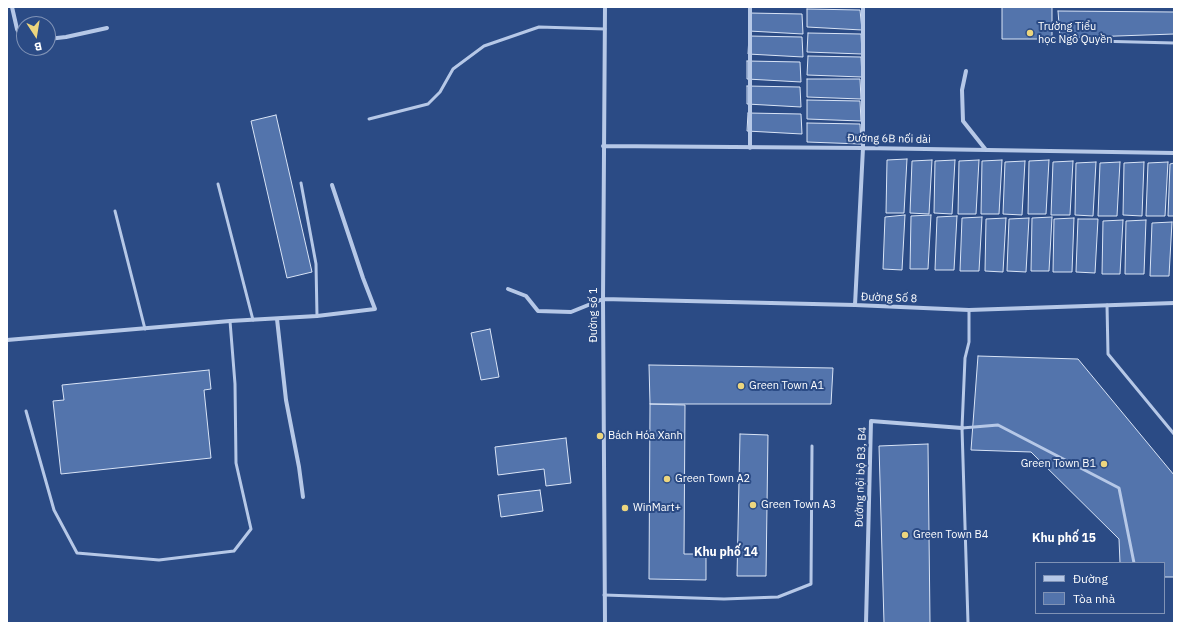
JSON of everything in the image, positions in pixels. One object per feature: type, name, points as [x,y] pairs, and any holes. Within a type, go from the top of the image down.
[{"type":"street","points":[[12,7],[16,25]]},
{"type":"street","name":"Đường số 1","points":[[604,7],[603,299],[605,623]]},
{"type":"street","points":[[750,7],[750,148]]},
{"type":"street","points":[[855,305],[862,148],[863,7]]},
{"type":"street","points":[[56,38],[106,28]]},
{"type":"street","points":[[966,71],[962,90],[963,121],[986,150]]},
{"type":"street","name":"Đường 6B nối dài","points":[[603,146],[1174,152]]},
{"type":"street","points":[[7,340],[230,321],[317,316],[375,309],[332,185]]},
{"type":"street","points":[[508,289],[526,296],[538,311],[571,312],[603,299]]},
{"type":"street","name":"Đường Số 8","points":[[603,299],[855,305],[969,310],[1174,303]]},
{"type":"street","points":[[277,318],[286,400],[299,467],[303,497]]},
{"type":"street","name":"Đường nội bộ B3, B4","points":[[866,623],[871,422],[962,428]]},
{"type":"lane","points":[[369,119],[428,104],[440,92],[453,69],[484,46],[539,27],[605,29]]},
{"type":"lane","points":[[1095,41],[1174,43]]},
{"type":"lane","points":[[301,183],[316,264],[317,316]]},
{"type":"lane","points":[[218,184],[253,320]]},
{"type":"lane","points":[[115,211],[144,329]]},
{"type":"lane","points":[[1107,305],[1108,354],[1174,434]]},
{"type":"lane","points":[[968,623],[962,428],[965,358],[969,342],[969,310]]},
{"type":"lane","points":[[26,411],[54,510],[77,553],[159,560],[234,551],[251,529],[236,463],[235,384],[230,321]]},
{"type":"lane","points":[[962,428],[998,426],[1119,488],[1134,562]]},
{"type":"lane","points":[[604,594],[724,599],[778,597],[811,584],[812,446]]},
{"type":"building","points":[[1002,7],[1052,7],[1052,39],[1002,39]]},
{"type":"building","points":[[807,9],[860,10],[862,30],[807,27]]},
{"type":"building","points":[[1058,11],[1174,12],[1174,34],[1060,38]]},
{"type":"building","points":[[749,13],[802,14],[803,34],[749,31]]},
{"type":"building","points":[[808,33],[861,34],[862,54],[807,52]]},
{"type":"building","points":[[749,36],[802,37],[803,57],[748,54]]},
{"type":"building","points":[[808,56],[861,57],[862,77],[807,75]]},
{"type":"building","points":[[747,61],[800,62],[801,82],[747,79]]},
{"type":"building","points":[[807,79],[860,79],[861,99],[807,97]]},
{"type":"building","points":[[747,86],[800,87],[801,107],[747,104]]},
{"type":"building","points":[[807,100],[860,101],[861,121],[807,119]]},
{"type":"building","points":[[748,113],[801,114],[802,134],[747,131]]},
{"type":"building","points":[[276,115],[312,272],[287,278],[251,121]]},
{"type":"building","points":[[807,123],[860,124],[861,144],[807,142]]},
{"type":"building","points":[[907,159],[904,213],[886,213],[887,160]]},
{"type":"building","points":[[932,160],[929,214],[910,213],[912,161]]},
{"type":"building","points":[[955,160],[952,214],[934,213],[935,161]]},
{"type":"building","points":[[979,160],[976,214],[958,214],[959,161]]},
{"type":"building","points":[[1002,160],[999,214],[981,214],[982,161]]},
{"type":"building","points":[[1049,160],[1046,214],[1028,214],[1029,161]]},
{"type":"building","points":[[1025,161],[1022,215],[1003,214],[1005,162]]},
{"type":"building","points":[[1073,161],[1070,215],[1051,215],[1053,162]]},
{"type":"building","points":[[1096,162],[1093,216],[1075,215],[1076,163]]},
{"type":"building","points":[[1120,162],[1117,216],[1098,216],[1100,163]]},
{"type":"building","points":[[1144,162],[1142,216],[1123,215],[1124,163]]},
{"type":"building","points":[[1168,162],[1165,216],[1146,216],[1148,163]]},
{"type":"building","points":[[1174,163],[1174,216],[1168,216],[1170,164]]},
{"type":"building","points":[[905,215],[902,270],[883,269],[885,217]]},
{"type":"building","points":[[931,215],[928,269],[910,269],[911,216]]},
{"type":"building","points":[[957,216],[954,270],[935,270],[937,217]]},
{"type":"building","points":[[982,217],[979,271],[960,271],[962,218]]},
{"type":"building","points":[[1052,217],[1049,271],[1031,271],[1032,218]]},
{"type":"building","points":[[1006,218],[1003,272],[985,271],[986,219]]},
{"type":"building","points":[[1029,218],[1026,272],[1007,271],[1009,219]]},
{"type":"building","points":[[1074,218],[1072,272],[1053,272],[1054,219]]},
{"type":"building","points":[[1078,219],[1098,219],[1095,273],[1076,272]]},
{"type":"building","points":[[1123,220],[1120,274],[1102,274],[1103,221]]},
{"type":"building","points":[[1146,220],[1144,274],[1125,274],[1126,221]]},
{"type":"building","points":[[1172,222],[1169,276],[1150,276],[1152,223]]},
{"type":"building","points":[[490,329],[499,377],[481,380],[471,333]]},
{"type":"building","name":"Green Town B1","points":[[978,356],[1078,359],[1174,475],[1174,577],[1165,577],[1165,562],[1120,562],[1119,539],[1031,452],[971,450]]},
{"type":"building","name":"Green Town A1","points":[[649,365],[833,368],[831,404],[650,404]]},
{"type":"building","points":[[209,370],[211,389],[204,390],[211,458],[61,474],[53,401],[64,400],[62,385]]},
{"type":"building","name":"Green Town A2","points":[[650,404],[685,405],[684,554],[706,554],[706,580],[649,579]]},
{"type":"building","name":"Green Town A3","points":[[740,434],[768,435],[766,576],[737,576]]},
{"type":"building","points":[[566,438],[571,483],[546,486],[544,469],[498,475],[495,447]]},
{"type":"building","name":"Green Town B4","points":[[928,444],[930,623],[884,623],[879,446]]},
{"type":"building","points":[[540,490],[543,511],[501,517],[498,495]]},
{"type":"place","name":"Trường Tiểu học Ngô Quyền","points":[[1030,33]]},
{"type":"place","name":"Green Town A1","points":[[741,386]]},
{"type":"place","name":"Bách Hóa Xanh","points":[[600,436]]},
{"type":"place","name":"Green Town B1","points":[[1104,464]]},
{"type":"place","name":"Green Town A2","points":[[667,479]]},
{"type":"place","name":"Green Town A3","points":[[753,505]]},
{"type":"place","name":"WinMart+","points":[[625,508]]},
{"type":"place","name":"Green Town B4","points":[[905,535]]},
{"type":"district","name":"Khu phố 15","points":[[1064,539]]},
{"type":"district","name":"Khu phố 14","points":[[726,553]]}]
